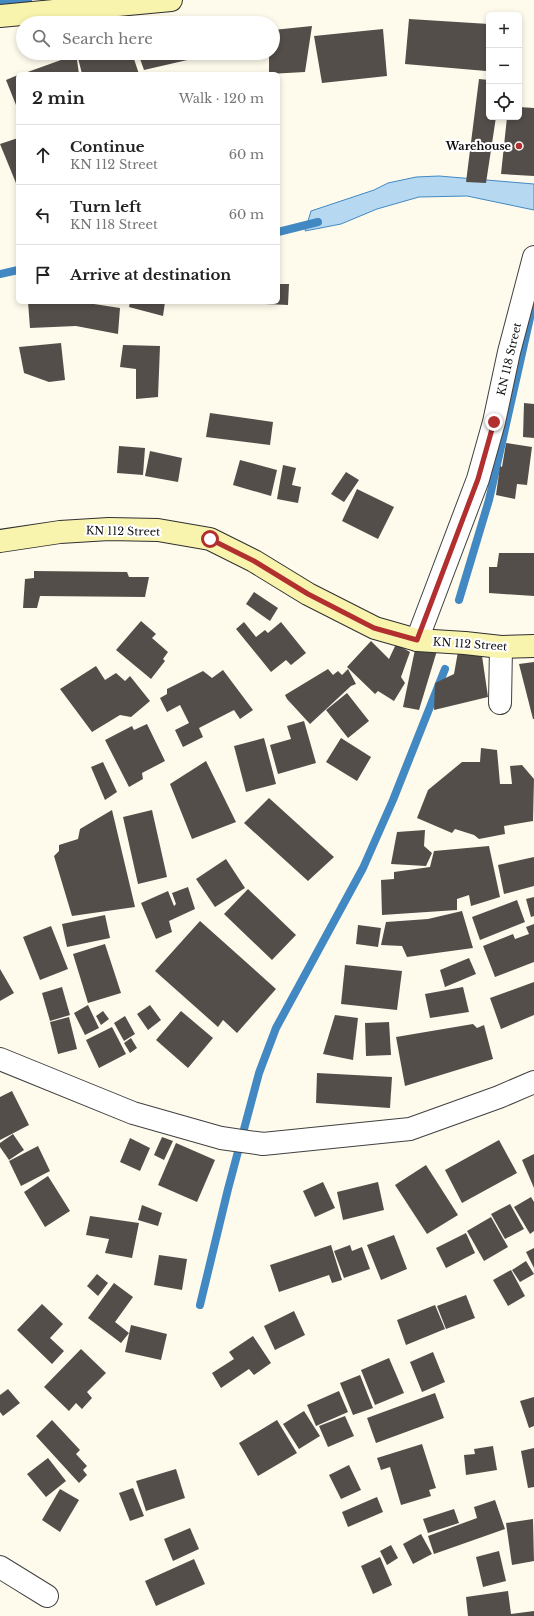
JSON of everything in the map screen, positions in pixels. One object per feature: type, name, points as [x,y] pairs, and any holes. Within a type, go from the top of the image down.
[{"type":"street","points":[[0,16],[171,0]]},
{"type":"street","name":"KN 118 Street","points":[[417,640],[478,479],[494,422],[509,352],[534,258]]},
{"type":"street","name":"KN 112 Street","points":[[0,542],[60,532],[109,529],[158,530],[210,539],[254,561],[308,594],[374,628],[417,640],[501,646],[534,646]]},
{"type":"street","points":[[500,702],[501,646]]},
{"type":"street","points":[[0,1059],[133,1113],[222,1138],[263,1144],[410,1129],[500,1097],[534,1082]]},
{"type":"street","points":[[0,1567],[47,1596]]},
{"type":"water","points":[[439,176],[534,184],[534,210],[467,196],[419,197],[377,209],[341,224],[305,231],[311,211],[374,190],[388,183],[416,177]]},
{"type":"building","points":[[409,19],[486,24],[486,71],[405,64]]},
{"type":"building","points":[[312,26],[305,72],[280,73],[280,72],[269,72],[269,60],[280,60],[280,29]]},
{"type":"building","points":[[383,29],[387,76],[322,83],[314,36]]},
{"type":"building","points":[[61,60],[77,60],[79,72],[28,72]]},
{"type":"building","points":[[78,60],[134,60],[138,72],[82,72]]},
{"type":"building","points":[[140,60],[187,60],[144,70]]},
{"type":"building","points":[[16,76],[16,105],[6,80]]},
{"type":"building","points":[[479,79],[486,80],[486,120],[496,120],[486,183],[466,182]]},
{"type":"building","name":"Warehouse","points":[[522,107],[534,108],[534,176],[501,174],[507,120],[522,120]]},
{"type":"building","points":[[16,139],[16,183],[0,144]]},
{"type":"building","points":[[280,284],[289,284],[288,305],[264,304],[280,304]]},
{"type":"building","points":[[28,304],[94,304],[120,308],[118,334],[76,326],[30,328]]},
{"type":"building","points":[[130,304],[165,304],[163,316],[129,307]]},
{"type":"building","points":[[61,343],[65,380],[49,382],[24,373],[19,347]]},
{"type":"building","points":[[123,345],[160,346],[158,397],[136,399],[136,369],[120,367]]},
{"type":"building","points":[[524,403],[534,404],[534,438],[523,437]]},
{"type":"building","points":[[210,413],[273,422],[270,445],[206,437]]},
{"type":"building","points":[[506,443],[532,447],[527,485],[517,484],[515,499],[496,495],[500,466],[502,467]]},
{"type":"building","points":[[119,446],[145,448],[143,475],[117,473]]},
{"type":"building","points":[[150,451],[182,458],[178,482],[145,476]]},
{"type":"building","points":[[240,460],[277,470],[271,496],[233,485]]},
{"type":"building","points":[[283,465],[296,468],[292,485],[301,487],[298,503],[277,499]]},
{"type":"building","points":[[346,472],[359,480],[344,502],[331,494]]},
{"type":"building","points":[[357,489],[394,507],[378,539],[342,521]]},
{"type":"building","points":[[499,553],[534,553],[534,596],[489,593],[489,567],[497,567]]},
{"type":"building","points":[[34,571],[127,572],[129,577],[149,577],[145,597],[40,596],[37,608],[23,608],[25,579],[34,578]]},
{"type":"building","points":[[254,592],[278,608],[270,621],[246,604]]},
{"type":"building","points":[[141,621],[156,634],[152,638],[168,652],[163,659],[165,661],[151,679],[116,650]]},
{"type":"building","points":[[244,622],[256,637],[265,630],[268,633],[281,622],[306,653],[291,665],[286,660],[271,672],[236,629]]},
{"type":"building","points":[[417,640],[439,644],[419,710],[403,707]]},
{"type":"building","points":[[371,641],[389,659],[396,644],[410,652],[401,677],[405,683],[394,701],[378,691],[375,694],[347,667]]},
{"type":"building","points":[[459,646],[481,649],[488,697],[434,710],[435,683],[454,674]]},
{"type":"building","points":[[534,662],[534,719],[533,719],[519,664]]},
{"type":"building","points":[[96,666],[105,680],[116,673],[125,681],[130,676],[150,701],[131,717],[120,715],[92,732],[60,689]]},
{"type":"building","points":[[328,669],[333,675],[338,671],[342,675],[348,669],[356,684],[351,686],[310,724],[285,695]]},
{"type":"building","points":[[223,670],[253,710],[240,719],[234,710],[199,728],[203,737],[183,747],[175,730],[189,723],[180,705],[167,712],[160,698],[167,694],[167,689],[203,671],[212,678]]},
{"type":"building","points":[[347,693],[369,721],[348,738],[326,710]]},
{"type":"building","points":[[304,721],[316,763],[278,774],[270,745],[291,739],[287,726]]},
{"type":"building","points":[[147,724],[165,761],[142,773],[143,779],[129,787],[105,740],[132,726],[134,730]]},
{"type":"building","points":[[264,738],[276,784],[246,792],[234,746]]},
{"type":"building","points":[[341,738],[371,757],[357,781],[326,762]]},
{"type":"building","points":[[481,748],[497,750],[500,784],[512,784],[510,766],[522,765],[534,779],[533,821],[504,826],[505,834],[479,839],[474,835],[455,829],[452,833],[417,818],[428,790],[462,762],[480,762]]},
{"type":"building","points":[[206,761],[236,822],[192,839],[170,784]]},
{"type":"building","points":[[103,762],[117,792],[105,800],[91,767]]},
{"type":"building","points":[[269,798],[334,857],[308,881],[244,823]]},
{"type":"building","points":[[112,810],[135,907],[72,916],[54,856],[59,851],[59,845],[78,839],[80,829]]},
{"type":"building","points":[[152,810],[167,877],[138,884],[123,817]]},
{"type":"building","points":[[425,830],[424,846],[432,853],[426,866],[391,864],[397,832]]},
{"type":"building","points":[[489,846],[500,897],[471,906],[469,895],[457,899],[457,910],[382,915],[381,880],[394,879],[394,872],[430,867],[434,851]]},
{"type":"building","points":[[534,857],[534,886],[504,894],[498,865]]},
{"type":"building","points":[[226,859],[245,888],[215,907],[196,879]]},
{"type":"building","points":[[188,887],[195,909],[169,921],[172,932],[156,939],[141,903],[168,891],[174,906],[176,904],[172,893]]},
{"type":"building","points":[[248,889],[296,935],[272,960],[224,914]]},
{"type":"building","points":[[534,897],[534,916],[531,917],[526,899]]},
{"type":"building","points":[[517,900],[525,922],[480,940],[472,917]]},
{"type":"building","points":[[462,911],[473,948],[407,957],[402,946],[381,945],[386,922],[428,919]]},
{"type":"building","points":[[105,915],[110,938],[67,947],[62,924]]},
{"type":"building","points":[[200,921],[276,989],[237,1033],[223,1020],[218,1027],[155,971]]},
{"type":"building","points":[[534,924],[534,962],[495,977],[483,946],[513,934],[515,939],[529,934],[526,927]]},
{"type":"building","points":[[358,925],[381,928],[378,947],[356,944]]},
{"type":"building","points":[[51,926],[68,969],[40,980],[23,937]]},
{"type":"building","points":[[105,944],[121,993],[88,1003],[73,954]]},
{"type":"building","points":[[469,958],[476,974],[445,987],[440,970]]},
{"type":"building","points":[[345,965],[402,971],[397,1010],[341,1004]]},
{"type":"building","points":[[0,969],[14,993],[0,1001]]},
{"type":"building","points":[[534,982],[534,1015],[501,1029],[490,998]]},
{"type":"building","points":[[62,987],[70,1015],[50,1021],[42,993]]},
{"type":"building","points":[[463,987],[469,1012],[430,1018],[425,994]]},
{"type":"building","points":[[88,1005],[99,1028],[85,1035],[74,1013]]},
{"type":"building","points":[[150,1005],[161,1020],[148,1030],[137,1014]]},
{"type":"building","points":[[103,1011],[109,1019],[101,1025],[96,1016]]},
{"type":"building","points":[[181,1011],[213,1038],[188,1068],[156,1040]]},
{"type":"building","points":[[335,1015],[358,1018],[353,1060],[323,1054]]},
{"type":"building","points":[[125,1016],[135,1034],[124,1041],[114,1023]]},
{"type":"building","points":[[69,1017],[77,1049],[58,1054],[50,1022]]},
{"type":"building","points":[[389,1022],[391,1055],[366,1056],[365,1023]]},
{"type":"building","points":[[473,1024],[477,1028],[484,1025],[493,1059],[405,1086],[396,1037]]},
{"type":"building","points":[[112,1027],[126,1054],[99,1068],[86,1040]]},
{"type":"building","points":[[131,1038],[137,1048],[130,1053],[124,1043]]},
{"type":"building","points":[[317,1073],[392,1077],[390,1108],[316,1103]]},
{"type":"building","points":[[12,1091],[29,1125],[0,1140],[0,1097]]},
{"type":"building","points":[[13,1134],[24,1150],[9,1160],[0,1147],[0,1143]]},
{"type":"building","points":[[162,1137],[173,1141],[164,1160],[154,1155]]},
{"type":"building","points":[[130,1138],[150,1148],[140,1171],[120,1162]]},
{"type":"building","points":[[499,1140],[517,1173],[462,1203],[445,1170]]},
{"type":"building","points":[[176,1143],[215,1160],[197,1202],[158,1185]]},
{"type":"building","points":[[38,1146],[50,1171],[21,1186],[9,1161]]},
{"type":"building","points":[[534,1154],[534,1188],[522,1160]]},
{"type":"building","points":[[426,1165],[458,1215],[427,1234],[395,1185]]},
{"type":"building","points":[[48,1176],[70,1211],[45,1227],[24,1192]]},
{"type":"building","points":[[323,1182],[335,1208],[315,1217],[303,1191]]},
{"type":"building","points":[[378,1182],[384,1210],[343,1220],[337,1192]]},
{"type":"building","points":[[531,1197],[534,1202],[534,1231],[530,1234],[514,1207]]},
{"type":"building","points":[[510,1204],[524,1229],[505,1239],[491,1214]]},
{"type":"building","points":[[142,1205],[162,1213],[158,1226],[138,1220]]},
{"type":"building","points":[[90,1216],[139,1223],[132,1258],[105,1253],[109,1239],[86,1235]]},
{"type":"building","points":[[491,1217],[508,1247],[484,1261],[467,1231]]},
{"type":"building","points":[[466,1233],[475,1253],[446,1268],[436,1248]]},
{"type":"building","points":[[394,1235],[407,1269],[381,1280],[367,1245]]},
{"type":"building","points":[[331,1245],[342,1280],[332,1283],[329,1275],[279,1292],[270,1265]]},
{"type":"building","points":[[350,1245],[352,1251],[362,1247],[370,1269],[344,1278],[334,1251]]},
{"type":"building","points":[[534,1248],[534,1268],[526,1252]]},
{"type":"building","points":[[159,1255],[187,1259],[182,1290],[154,1285]]},
{"type":"building","points":[[526,1261],[534,1274],[520,1282],[512,1270]]},
{"type":"building","points":[[511,1270],[525,1296],[508,1306],[493,1280]]},
{"type":"building","points":[[97,1274],[108,1283],[98,1296],[87,1286]]},
{"type":"building","points":[[114,1283],[133,1297],[115,1322],[129,1333],[121,1343],[88,1318]]},
{"type":"building","points":[[466,1295],[475,1318],[446,1329],[437,1306]]},
{"type":"building","points":[[42,1304],[63,1324],[50,1338],[64,1351],[52,1364],[17,1330]]},
{"type":"building","points":[[435,1305],[445,1329],[406,1345],[397,1320]]},
{"type":"building","points":[[294,1311],[305,1335],[275,1350],[264,1326]]},
{"type":"building","points":[[131,1325],[167,1334],[161,1360],[125,1352]]},
{"type":"building","points":[[253,1336],[271,1363],[254,1375],[249,1369],[221,1388],[212,1373],[234,1359],[229,1352]]},
{"type":"building","points":[[81,1349],[106,1373],[87,1392],[92,1398],[82,1409],[76,1403],[69,1411],[44,1387]]},
{"type":"building","points":[[433,1352],[445,1382],[422,1392],[410,1362]]},
{"type":"building","points":[[389,1358],[404,1393],[375,1405],[361,1370]]},
{"type":"building","points":[[360,1375],[373,1408],[353,1415],[340,1383]]},
{"type":"building","points":[[8,1389],[20,1403],[3,1416],[0,1412],[0,1395]]},
{"type":"building","points":[[339,1391],[348,1412],[316,1426],[307,1405]]},
{"type":"building","points":[[435,1393],[444,1418],[376,1443],[367,1418]]},
{"type":"building","points":[[534,1397],[534,1426],[529,1428],[520,1401]]},
{"type":"building","points":[[304,1411],[320,1436],[299,1449],[283,1424]]},
{"type":"building","points":[[345,1416],[354,1436],[328,1447],[319,1426]]},
{"type":"building","points":[[52,1420],[80,1450],[76,1454],[87,1466],[83,1470],[87,1475],[79,1483],[36,1436]]},
{"type":"building","points":[[277,1420],[297,1453],[258,1476],[239,1443]]},
{"type":"building","points":[[422,1444],[436,1488],[429,1490],[431,1496],[401,1505],[390,1467],[381,1470],[377,1458]]},
{"type":"building","points":[[493,1446],[497,1470],[466,1475],[464,1455],[475,1454],[474,1449]]},
{"type":"building","points":[[534,1448],[534,1487],[528,1488],[521,1451]]},
{"type":"building","points":[[48,1458],[66,1481],[46,1497],[27,1474]]},
{"type":"building","points":[[349,1465],[361,1490],[341,1499],[329,1475]]},
{"type":"building","points":[[176,1469],[185,1498],[146,1511],[136,1481]]},
{"type":"building","points":[[133,1488],[144,1516],[130,1521],[119,1493]]},
{"type":"building","points":[[60,1489],[79,1500],[60,1532],[42,1520]]},
{"type":"building","points":[[377,1497],[383,1512],[348,1527],[342,1512]]},
{"type":"building","points":[[495,1500],[505,1529],[434,1554],[428,1536],[477,1518],[474,1507]]},
{"type":"building","points":[[454,1509],[459,1523],[428,1533],[423,1519]]},
{"type":"building","points":[[533,1519],[534,1561],[512,1565],[506,1523]]},
{"type":"building","points":[[190,1528],[199,1549],[173,1561],[164,1539]]},
{"type":"building","points":[[421,1534],[432,1554],[413,1564],[403,1544]]},
{"type":"building","points":[[391,1545],[398,1558],[387,1565],[380,1551]]},
{"type":"building","points":[[499,1551],[506,1581],[483,1587],[476,1557]]},
{"type":"building","points":[[380,1557],[392,1585],[373,1594],[361,1566]]},
{"type":"building","points":[[194,1559],[205,1584],[156,1606],[145,1581]]},
{"type":"building","points":[[508,1591],[511,1614],[534,1611],[534,1616],[468,1616],[466,1597]]},
{"type":"waterway","points":[[0,3],[28,0]]},
{"type":"waterway","points":[[280,232],[318,222]]},
{"type":"waterway","points":[[0,274],[16,270]]},
{"type":"waterway","points":[[459,600],[489,500],[534,300]]},
{"type":"waterway","points":[[200,1305],[228,1189],[259,1073],[276,1028],[363,868],[393,800],[445,669]]},
{"type":"place","name":"Warehouse","points":[[519,146]]},
{"type":"route","points":[[210,539],[254,561],[308,594],[374,628],[417,640],[478,479],[494,422]]}]
